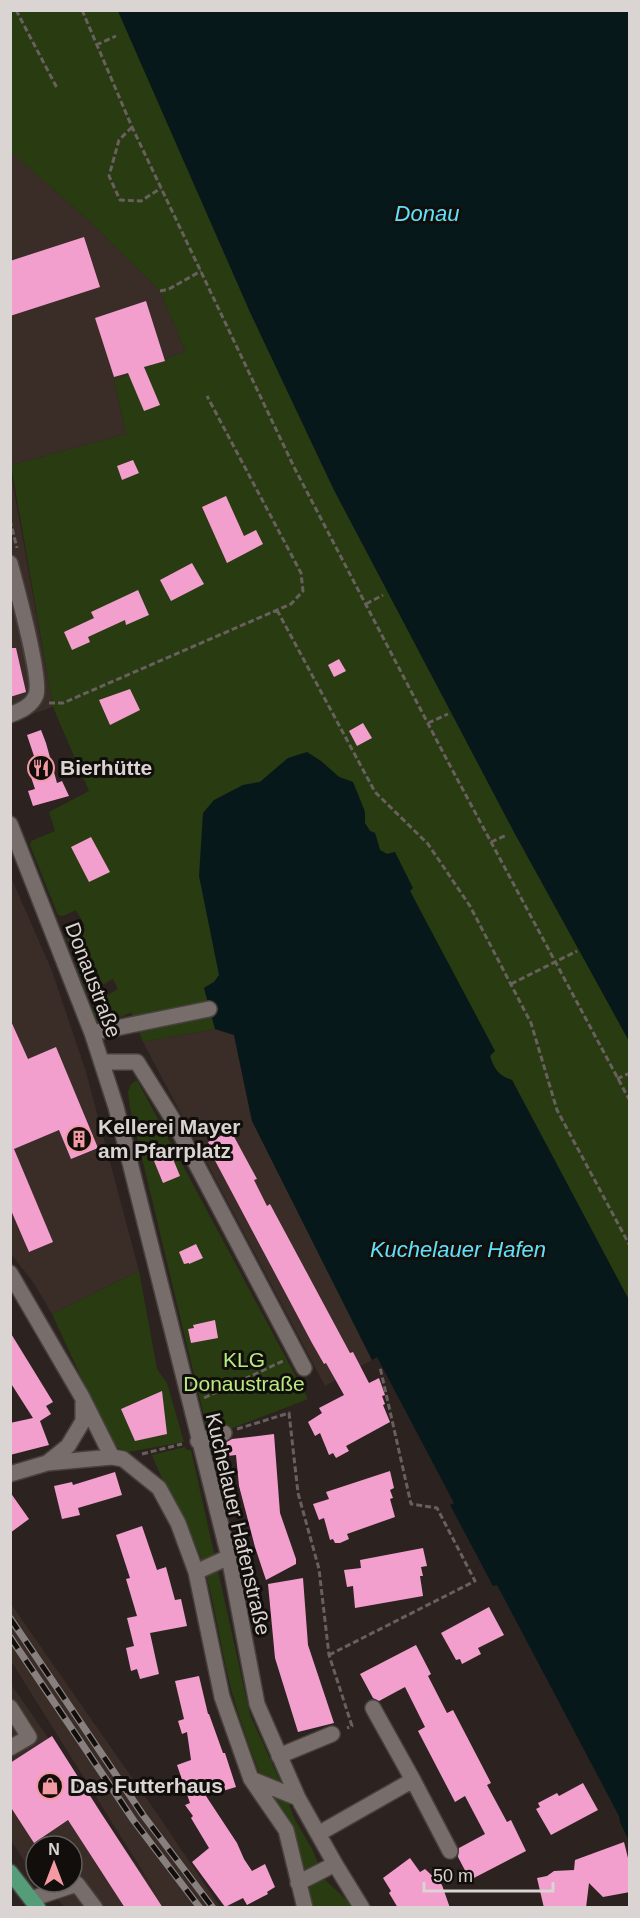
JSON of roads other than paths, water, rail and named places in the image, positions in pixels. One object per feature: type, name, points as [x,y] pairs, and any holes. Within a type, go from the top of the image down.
[{"type":"main road","points":[[10,1872],[35,1903]]},
{"type":"street","points":[[10,563],[38,688],[33,700],[21,710],[10,715]]},
{"type":"street","name":"Donaustraße","points":[[10,824],[102,1062],[137,1062],[172,1118],[304,1368]]},
{"type":"street","points":[[92,1033],[209,1009]]},
{"type":"street","name":"Kuchelauer Hafenstraße","points":[[102,1062],[116,1107],[228,1557],[257,1704],[298,1798],[362,1908]]},
{"type":"street","points":[[10,1273],[117,1458],[159,1488],[178,1523],[196,1572],[222,1697],[251,1779],[286,1830],[305,1908]]},
{"type":"street","points":[[46,1463],[68,1446],[83,1421],[82,1397]]},
{"type":"street","points":[[198,1441],[224,1433]]},
{"type":"street","points":[[10,1474],[46,1463],[117,1458]]},
{"type":"street","points":[[196,1572],[228,1557]]},
{"type":"street","points":[[10,1707],[29,1737],[10,1749]]},
{"type":"street","points":[[373,1707],[450,1851]]},
{"type":"street","points":[[279,1756],[332,1734]]},
{"type":"street","points":[[251,1779],[298,1798]]},
{"type":"street","points":[[318,1834],[413,1780]]},
{"type":"street","points":[[298,1883],[335,1864]]},
{"type":"street","points":[[35,1903],[77,1884],[95,1908]]},
{"type":"water","name":"Donau","points":[[118,11],[629,11],[629,1041],[514,832],[333,488],[250,312]]},
{"type":"water","name":"Kuchelauer Hafen","points":[[307,752],[339,777],[353,782],[365,812],[365,823],[370,831],[375,833],[380,850],[387,854],[395,852],[413,888],[410,891],[495,1051],[490,1056],[493,1065],[500,1074],[512,1080],[629,1300],[629,1841],[619,1816],[497,1585],[493,1586],[450,1505],[454,1503],[377,1357],[372,1360],[252,1121],[234,1035],[215,1029],[204,988],[214,982],[219,975],[199,876],[203,813],[214,800],[243,785],[260,782],[288,758]]},
{"type":"railway","points":[[10,1618],[143,1815],[213,1908]]},
{"type":"railway","points":[[10,1637],[134,1821],[200,1908]]},
{"type":"place","name":"Bierhütte","points":[[41,768]]},
{"type":"place","name":"Kellerei Mayer am Pfarrplatz","points":[[79,1139]]},
{"type":"place","name":"Das Futterhaus","points":[[50,1786]]},
{"type":"park label","name":"KLG Donaustraße","points":[[244,1372]]}]
